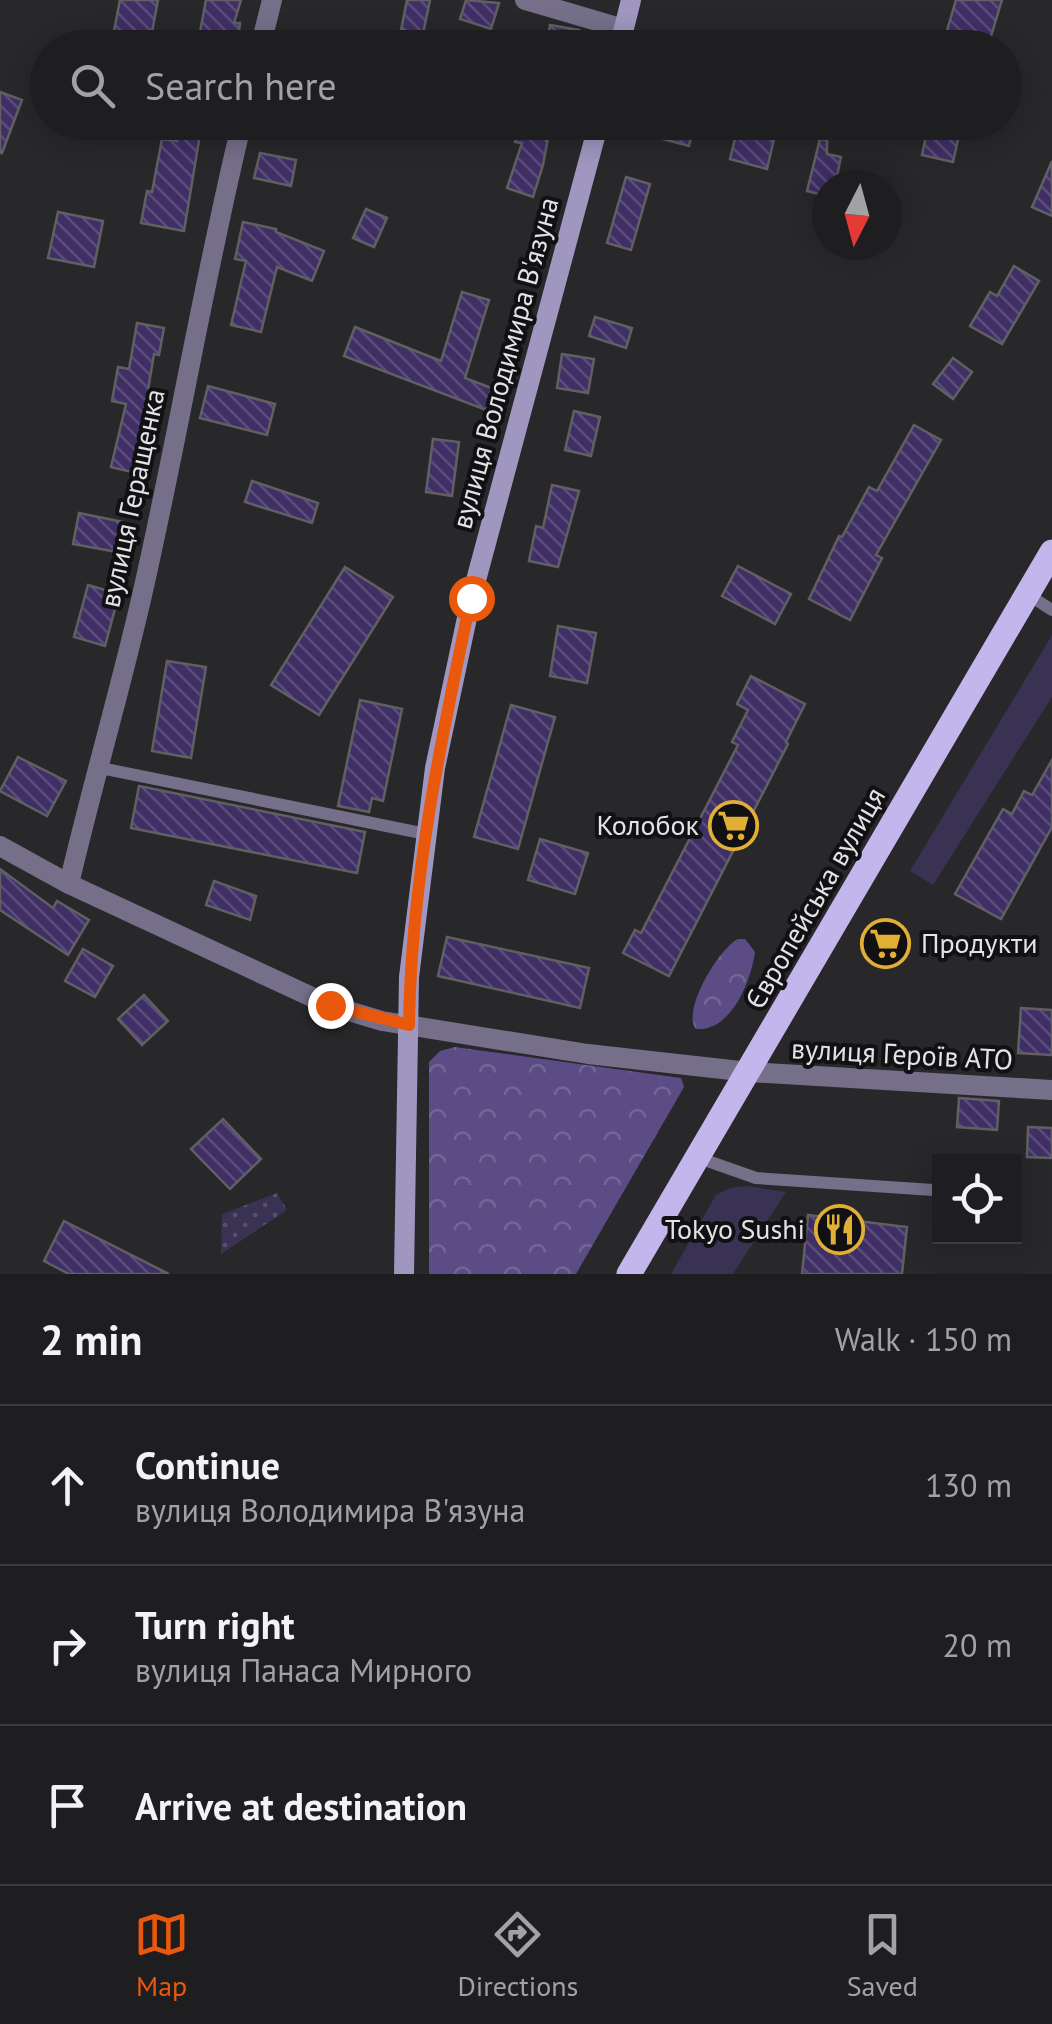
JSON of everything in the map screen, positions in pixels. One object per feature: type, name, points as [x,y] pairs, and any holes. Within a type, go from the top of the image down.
[{"type":"main road","points":[[623,30],[631,0]]},
{"type":"main road","name":"вулиця Володимира В'язуна","points":[[404,1274],[410,977],[435,768],[471,598],[593,140]]},
{"type":"main road","name":"Європейська вулиця","points":[[629,1274],[1052,552]]},
{"type":"street","points":[[264,30],[272,0]]},
{"type":"street","points":[[525,0],[601,30]]},
{"type":"street","name":"вулиця Геращенка","points":[[70,884],[96,767],[140,605],[212,246],[238,140]]},
{"type":"street","name":"вулиця Героїв АТО","points":[[0,846],[70,884],[330,1005],[409,1025],[588,1054],[749,1072],[1052,1090]]},
{"type":"lane","points":[[1027,594],[1052,610]]},
{"type":"lane","points":[[96,767],[426,834]]},
{"type":"lane","points":[[699,1158],[756,1178],[932,1190]]},
{"type":"shaded area","points":[[1052,635],[1052,697],[933,885],[910,871]]},
{"type":"shaded area","points":[[747,1186],[786,1192],[733,1274],[671,1274],[716,1195]]},
{"type":"shaded area","points":[[277,1193],[287,1210],[221,1254],[222,1214]]},
{"type":"green space","points":[[738,939],[745,939],[755,952],[744,990],[729,1014],[708,1028],[696,1029],[694,1009],[704,981],[721,954]]},
{"type":"green space","points":[[455,1047],[681,1078],[684,1087],[576,1274],[429,1274],[429,1062],[440,1051]]},
{"type":"building","points":[[120,0],[158,0],[152,30],[114,30]]},
{"type":"building","points":[[206,0],[241,0],[234,23],[240,23],[239,30],[200,30]]},
{"type":"building","points":[[407,0],[430,0],[424,30],[401,30]]},
{"type":"building","points":[[466,0],[499,3],[491,29],[460,19]]},
{"type":"building","points":[[956,0],[1002,0],[993,30],[947,30]]},
{"type":"building","points":[[550,25],[579,30],[549,30]]},
{"type":"building","points":[[0,92],[22,100],[2,153],[0,153]]},
{"type":"building","points":[[162,140],[199,140],[184,231],[141,223],[147,191],[152,192]]},
{"type":"building","points":[[548,140],[533,197],[507,188],[522,143],[515,142]]},
{"type":"building","points":[[667,140],[690,140],[689,146]]},
{"type":"building","points":[[735,140],[774,140],[767,169],[730,159]]},
{"type":"building","points":[[820,140],[827,140],[827,154],[841,157],[838,170],[812,170]]},
{"type":"building","points":[[925,140],[958,140],[953,162],[922,155]]},
{"type":"building","points":[[260,153],[296,160],[291,186],[254,178]]},
{"type":"building","points":[[1052,161],[1052,216],[1032,207]]},
{"type":"building","points":[[626,177],[650,184],[631,250],[607,243]]},
{"type":"building","points":[[366,209],[387,218],[374,247],[353,238]]},
{"type":"building","points":[[58,212],[103,221],[94,267],[48,258]]},
{"type":"building","points":[[243,222],[276,229],[324,251],[312,281],[277,267],[261,332],[231,325],[246,261],[235,259]]},
{"type":"building","points":[[1014,266],[1039,281],[1002,344],[970,326],[990,292],[997,296]]},
{"type":"building","points":[[462,292],[489,300],[465,378],[494,389],[486,410],[344,356],[355,327],[441,361]]},
{"type":"building","points":[[595,317],[632,328],[626,348],[589,336]]},
{"type":"building","points":[[137,323],[164,328],[159,355],[154,354],[136,473],[111,467],[126,404],[112,401],[118,367],[129,369]]},
{"type":"building","points":[[562,354],[594,359],[588,393],[557,388]]},
{"type":"building","points":[[953,358],[972,372],[953,399],[933,384]]},
{"type":"building","points":[[208,386],[275,404],[267,435],[200,418]]},
{"type":"building","points":[[574,411],[600,417],[591,456],[565,450]]},
{"type":"building","points":[[914,425],[941,440],[876,555],[882,558],[850,620],[809,599],[839,536],[842,537],[869,487],[877,491]]},
{"type":"building","points":[[433,439],[459,442],[452,496],[426,492]]},
{"type":"building","points":[[252,481],[318,503],[312,523],[245,502]]},
{"type":"building","points":[[552,485],[579,491],[558,567],[529,561],[536,526],[543,528]]},
{"type":"building","points":[[79,513],[123,522],[117,552],[73,544]]},
{"type":"building","points":[[738,566],[791,594],[775,624],[722,596]]},
{"type":"building","points":[[345,567],[393,597],[319,715],[271,685]]},
{"type":"building","points":[[88,585],[119,594],[105,646],[74,637]]},
{"type":"building","points":[[558,626],[596,633],[587,683],[550,676]]},
{"type":"building","points":[[167,661],[206,667],[191,758],[152,751]]},
{"type":"building","points":[[751,676],[805,704],[669,976],[623,953],[635,930],[641,933],[738,745],[732,742],[748,710],[737,704]]},
{"type":"building","points":[[360,700],[402,709],[383,801],[372,798],[369,812],[338,806]]},
{"type":"building","points":[[511,705],[555,717],[518,849],[474,837]]},
{"type":"building","points":[[18,757],[66,781],[47,816],[0,791]]},
{"type":"building","points":[[1052,760],[1052,827],[1001,919],[955,894],[1003,809],[1012,814],[1024,791],[1032,795]]},
{"type":"building","points":[[139,786],[365,832],[357,873],[131,828]]},
{"type":"building","points":[[540,839],[588,853],[575,894],[528,880]]},
{"type":"building","points":[[0,869],[53,908],[57,901],[89,920],[68,955],[0,910]]},
{"type":"building","points":[[214,881],[256,896],[250,920],[206,905]]},
{"type":"building","points":[[447,937],[589,968],[580,1008],[438,976]]},
{"type":"building","points":[[83,949],[113,966],[95,997],[65,981]]},
{"type":"building","points":[[144,995],[168,1021],[142,1045],[118,1019]]},
{"type":"building","points":[[1021,1008],[1052,1010],[1052,1055],[1018,1053]]},
{"type":"building","points":[[959,1098],[999,1101],[997,1130],[957,1127]]},
{"type":"building","points":[[223,1119],[261,1159],[230,1189],[191,1149]]},
{"type":"building","points":[[1028,1127],[1052,1128],[1052,1158],[1027,1157]]},
{"type":"building","points":[[808,1215],[907,1227],[902,1274],[802,1274]]},
{"type":"building","points":[[64,1221],[169,1274],[69,1274],[44,1261]]},
{"type":"place","name":"Колобок","points":[[734,825]]},
{"type":"place","name":"Продукти","points":[[886,943]]},
{"type":"place","name":"Tokyo Sushi","points":[[840,1229]]},
{"type":"route","points":[[330,1005],[409,1025],[410,977],[435,768],[471,598]]}]
